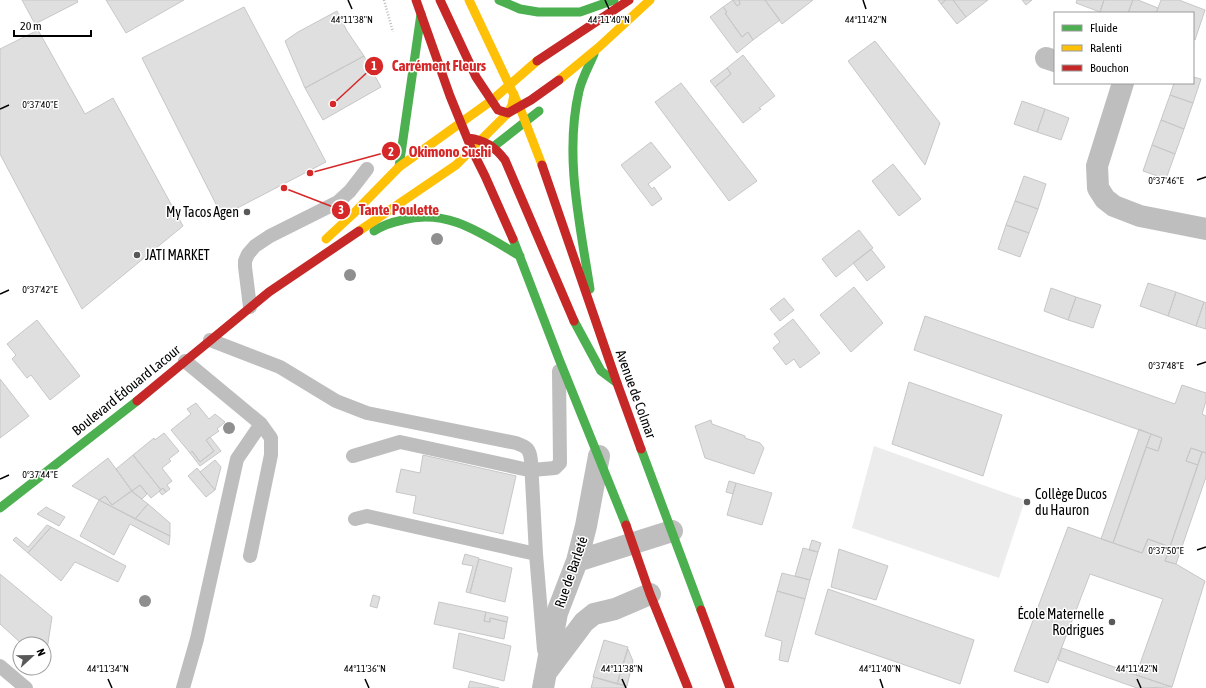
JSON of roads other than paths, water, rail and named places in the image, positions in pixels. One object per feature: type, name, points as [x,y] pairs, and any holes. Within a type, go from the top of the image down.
[{"type":"main road","points":[[416,0],[439,68],[472,150],[468,167]]},
{"type":"main road","points":[[440,0],[471,67],[498,110],[508,113]]},
{"type":"main road","name":"Avenue de Colmar","points":[[469,0],[526,121],[617,383],[730,688]]},
{"type":"main road","points":[[499,0],[520,9],[538,12],[580,12],[614,0]]},
{"type":"main road","name":"Boulevard Édouard Lacour","points":[[269,292],[353,214],[380,184],[399,167],[491,100],[536,62],[629,0]]},
{"type":"main road","name":"Boulevard Édouard Lacour","points":[[508,113],[520,108],[556,83],[594,52],[650,0]]},
{"type":"main road","points":[[399,167],[421,14]]},
{"type":"main road","points":[[594,52],[580,90],[574,126],[576,194],[596,324]]},
{"type":"main road","name":"Boulevard Édouard Lacour","points":[[562,90],[594,52]]},
{"type":"main road","name":"Boulevard Édouard Lacour","points":[[0,508],[151,390],[269,292],[456,165],[508,113],[512,105],[514,94]]},
{"type":"main road","points":[[468,167],[545,106]]},
{"type":"main road","points":[[420,151],[444,139],[455,137],[467,138],[482,140],[493,147],[505,160],[577,329],[601,371],[617,383]]},
{"type":"main road","points":[[468,167],[485,176],[520,256],[559,359],[633,543],[650,594],[688,688]]},
{"type":"main road","name":"Boulevard Édouard Lacour","points":[[359,230],[423,198]]},
{"type":"main road","points":[[269,292],[306,274],[379,228],[408,217],[423,215],[438,216],[458,222],[520,256]]},
{"type":"street","points":[[1123,84],[1097,166],[1098,188],[1105,199],[1114,206],[1140,216],[1206,229]]},
{"type":"street","name":"Rue de Barleté","points":[[544,680],[557,613],[577,561],[586,526],[599,456]]},
{"type":"street","points":[[577,561],[672,531]]},
{"type":"street","points":[[544,680],[584,622],[594,614],[615,609],[650,594]]},
{"type":"lane","points":[[250,307],[244,267],[248,254],[255,246],[270,236],[338,202],[350,191],[365,166],[380,184]]},
{"type":"lane","points":[[210,340],[280,367],[336,401],[367,413],[524,445],[530,453],[532,470],[544,680]]},
{"type":"lane","points":[[353,456],[400,442],[532,470],[555,468],[560,463],[559,359]]},
{"type":"lane","points":[[185,361],[261,424],[271,438],[271,455],[250,556]]},
{"type":"lane","points":[[183,688],[197,638],[237,459],[261,424]]},
{"type":"lane","points":[[355,519],[366,516],[536,554]]},
{"type":"lane","points":[[0,666],[26,688]]},
{"type":"place","name":"Carrément Fleurs","points":[[333,104]]},
{"type":"place","name":"Okimono Sushi","points":[[310,173]]},
{"type":"place","name":"Tante Poulette","points":[[284,188]]},
{"type":"place","name":"My Tacos Agen","points":[[247,212]]},
{"type":"place","name":"JATI MARKET","points":[[137,255]]},
{"type":"place","name":"Collège Ducos du Hauron","points":[[1027,502]]},
{"type":"place","name":"École Maternelle Rodrigues","points":[[1112,622]]}]
